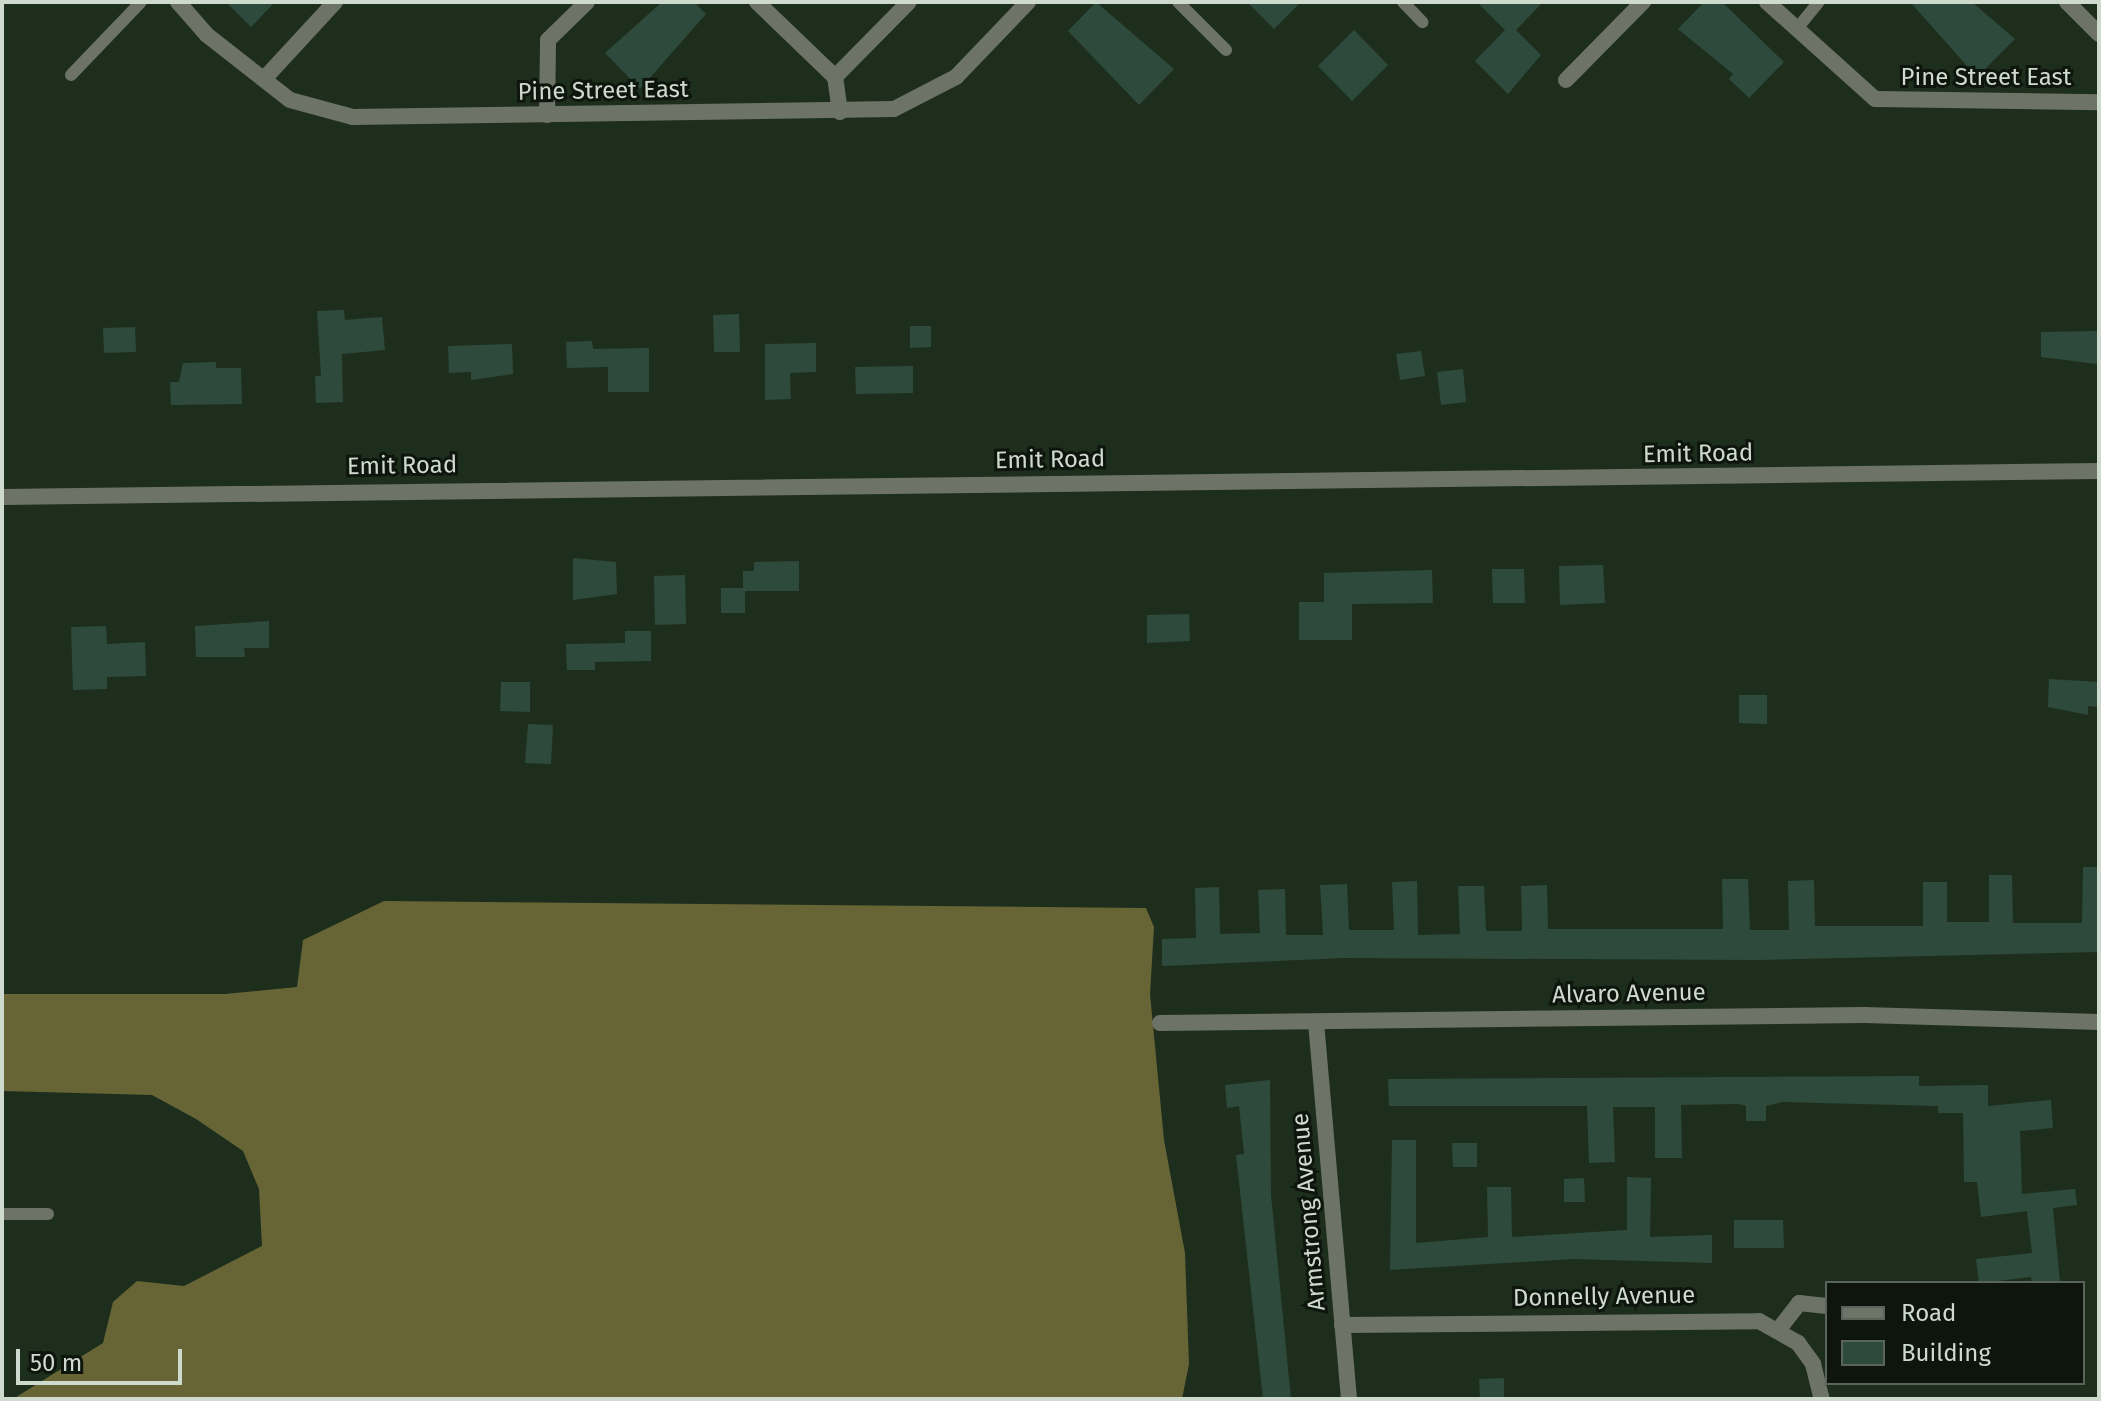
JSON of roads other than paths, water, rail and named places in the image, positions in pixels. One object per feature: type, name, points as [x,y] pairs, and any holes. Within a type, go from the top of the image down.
[{"type":"street","name":"Pine Street East","points":[[178,2],[207,35],[264,79],[300,105],[337,117],[894,109],[938,91],[1028,2]]},
{"type":"street","points":[[264,79],[335,2]]},
{"type":"street","points":[[547,115],[548,40],[587,2]]},
{"type":"street","points":[[757,2],[835,77],[840,112]]},
{"type":"street","points":[[835,77],[909,2]]},
{"type":"street","points":[[1566,80],[1643,2]]},
{"type":"street","name":"Pine Street East","points":[[1767,2],[1853,85],[1888,102],[2099,102]]},
{"type":"street","points":[[2067,2],[2099,34]]},
{"type":"street","name":"Emit Road","points":[[2,497],[2099,471]]},
{"type":"street","name":"Alvaro Avenue","points":[[1160,1023],[1864,1015],[2099,1022]]},
{"type":"street","name":"Armstrong Avenue","points":[[1316,1022],[1349,1399]]},
{"type":"street","points":[[1822,1399],[1814,1367],[1779,1329],[1799,1303],[1825,1306]]},
{"type":"street","name":"Donnelly Avenue","points":[[1342,1325],[1746,1319],[1779,1329]]},
{"type":"street","points":[[1814,1367],[1825,1357]]},
{"type":"lane","points":[[71,75],[141,2]]},
{"type":"lane","points":[[1178,2],[1226,50]]},
{"type":"lane","points":[[1403,2],[1422,22]]},
{"type":"lane","points":[[1796,30],[1819,2]]},
{"type":"lane","points":[[2,1214],[48,1214]]}]
